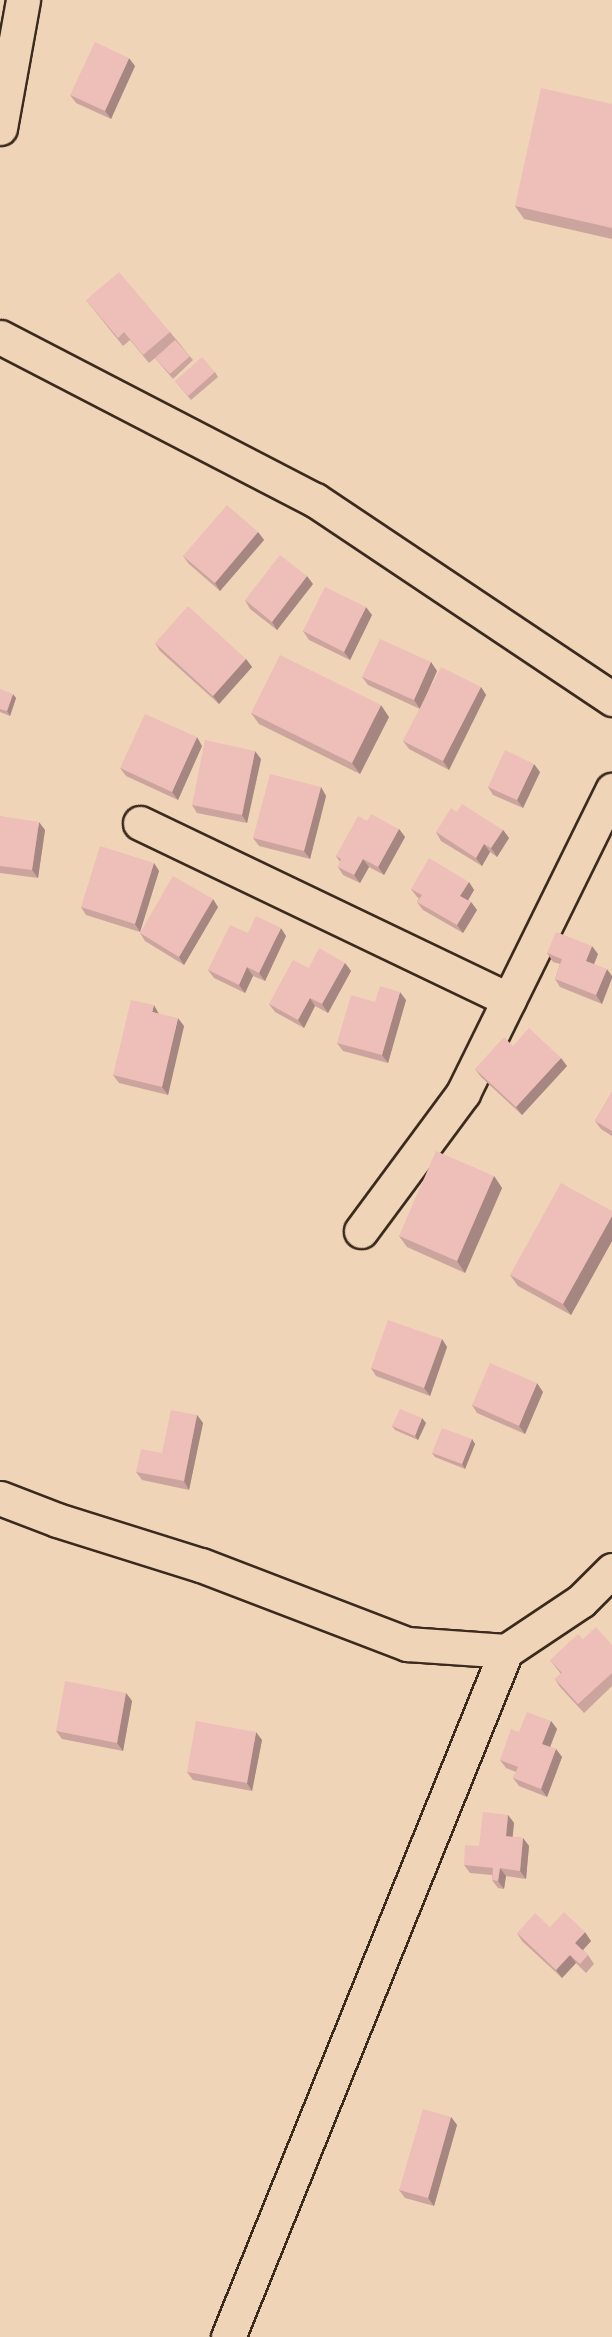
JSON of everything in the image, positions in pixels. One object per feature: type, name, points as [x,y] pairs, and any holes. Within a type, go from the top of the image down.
[{"type":"street","points":[[0,128],[23,0]]},
{"type":"street","points":[[0,337],[315,500],[612,699]]},
{"type":"street","points":[[361,1231],[463,1093],[612,790]]},
{"type":"street","points":[[140,823],[509,1000]]},
{"type":"street","points":[[0,1498],[57,1520],[201,1565],[407,1644],[506,1650]]},
{"type":"street","points":[[228,2337],[506,1650],[581,1601],[612,1570]]},
{"type":"building","points":[[95,42],[129,58],[105,111],[70,95]]},
{"type":"building","points":[[541,88],[612,104],[612,228],[515,206]]},
{"type":"building","points":[[119,272],[170,332],[143,355],[124,332],[118,338],[86,300]]},
{"type":"building","points":[[175,340],[190,356],[170,374],[155,358]]},
{"type":"building","points":[[202,357],[215,372],[188,396],[175,381]]},
{"type":"building","points":[[227,505],[258,532],[215,583],[183,556]]},
{"type":"building","points":[[280,555],[307,576],[272,622],[245,600]]},
{"type":"building","points":[[325,587],[366,607],[344,652],[303,631]]},
{"type":"building","points":[[188,606],[246,659],[213,696],[155,643]]},
{"type":"building","points":[[380,639],[431,662],[414,700],[362,677]]},
{"type":"building","points":[[280,655],[381,705],[352,763],[251,713]]},
{"type":"building","points":[[441,667],[481,687],[443,761],[403,741]]},
{"type":"building","points":[[0,689],[13,694],[7,711],[0,709]]},
{"type":"building","points":[[145,714],[197,737],[172,792],[120,768]]},
{"type":"building","points":[[205,740],[255,751],[242,815],[192,805]]},
{"type":"building","points":[[505,750],[534,764],[517,800],[488,787]]},
{"type":"building","points":[[270,774],[321,787],[304,851],[253,838]]},
{"type":"building","points":[[462,804],[503,830],[491,848],[484,844],[476,858],[436,832],[451,808],[457,812]]},
{"type":"building","points":[[371,814],[399,829],[378,867],[363,859],[354,875],[338,867],[341,859],[336,856],[358,816],[367,821]]},
{"type":"building","points":[[0,816],[39,822],[32,870],[0,866]]},
{"type":"building","points":[[100,846],[154,863],[135,924],[81,907]]},
{"type":"building","points":[[429,858],[469,882],[460,896],[471,902],[457,925],[417,902],[422,895],[411,889]]},
{"type":"building","points":[[173,876],[213,899],[179,957],[140,933]]},
{"type":"building","points":[[256,916],[281,928],[259,973],[247,967],[239,985],[208,970],[230,925],[248,933]]},
{"type":"building","points":[[556,932],[592,946],[586,961],[607,969],[596,995],[555,979],[562,959],[547,953]]},
{"type":"building","points":[[319,948],[345,963],[322,1004],[310,998],[298,1020],[269,1004],[293,960],[309,968]]},
{"type":"building","points":[[380,986],[400,992],[382,1055],[337,1043],[351,995],[375,1002]]},
{"type":"building","points":[[131,1000],[154,1005],[152,1012],[178,1018],[162,1087],[113,1075]]},
{"type":"building","points":[[529,1028],[561,1058],[516,1107],[475,1069],[504,1037],[513,1046]]},
{"type":"building","points":[[612,1092],[612,1131],[595,1121]]},
{"type":"building","points":[[436,1151],[494,1176],[457,1261],[399,1236]]},
{"type":"building","points":[[561,1183],[612,1211],[612,1216],[563,1304],[510,1275]]},
{"type":"building","points":[[388,1320],[442,1339],[424,1388],[371,1368]]},
{"type":"building","points":[[490,1363],[537,1383],[519,1426],[472,1405]]},
{"type":"building","points":[[400,1409],[422,1418],[415,1436],[392,1426]]},
{"type":"building","points":[[171,1410],[197,1415],[184,1481],[136,1472],[141,1449],[162,1453]]},
{"type":"building","points":[[442,1428],[472,1439],[462,1464],[432,1453]]},
{"type":"building","points":[[596,1627],[612,1645],[612,1673],[578,1704],[555,1679],[562,1673],[550,1660],[578,1634],[583,1639]]},
{"type":"building","points":[[65,1681],[126,1693],[117,1743],[56,1731]]},
{"type":"building","points":[[527,1712],[551,1721],[542,1744],[556,1749],[541,1789],[513,1778],[518,1767],[500,1760],[511,1729],[519,1732]]},
{"type":"building","points":[[196,1721],[256,1732],[247,1783],[187,1772]]},
{"type":"building","points":[[483,1812],[508,1815],[506,1836],[523,1838],[520,1871],[500,1868],[498,1881],[492,1880],[493,1868],[464,1865],[465,1845],[479,1846]]},
{"type":"building","points":[[564,1912],[585,1932],[575,1943],[588,1955],[580,1964],[570,1955],[556,1970],[517,1933],[535,1913],[550,1927]]},
{"type":"building","points":[[423,2109],[451,2117],[428,2198],[399,2190]]}]
